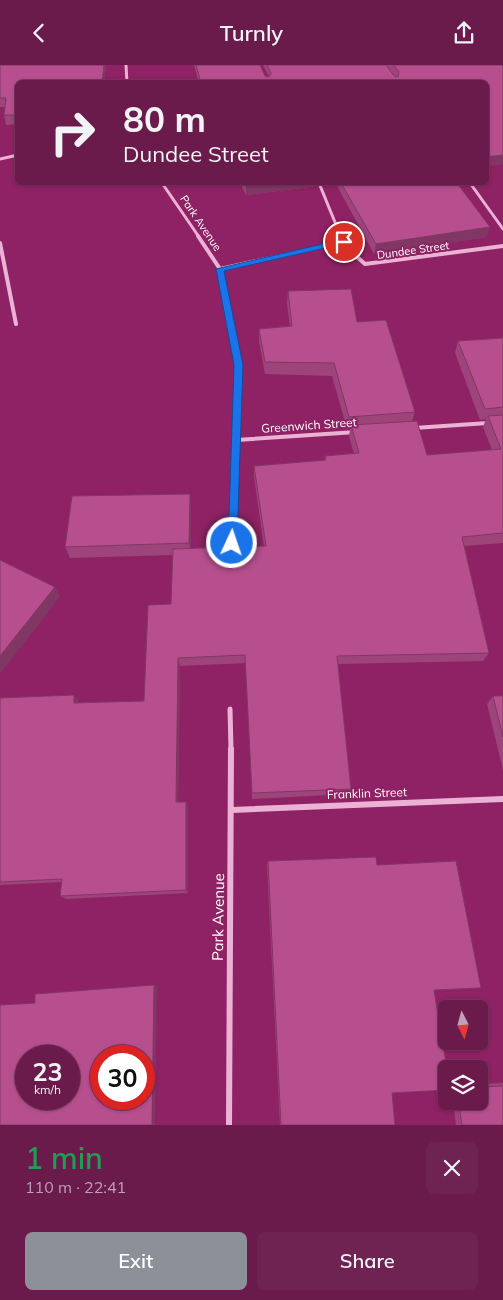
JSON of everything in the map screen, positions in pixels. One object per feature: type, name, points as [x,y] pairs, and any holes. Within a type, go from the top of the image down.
[{"type":"street","points":[[126,65],[127,80]]},
{"type":"street","points":[[0,159],[15,156]]},
{"type":"street","name":"Park Avenue","points":[[163,185],[220,269],[239,365],[232,543]]},
{"type":"street","name":"Dundee Street","points":[[321,185],[344,242],[355,259],[365,264],[503,245]]},
{"type":"street","points":[[471,185],[503,229]]},
{"type":"street","points":[[220,269],[344,242]]},
{"type":"street","points":[[0,243],[16,324]]},
{"type":"street","points":[[404,429],[503,423]]},
{"type":"street","name":"Greenwich Street","points":[[236,440],[365,431]]},
{"type":"street","name":"Park Avenue","points":[[229,1125],[232,810],[230,709]]},
{"type":"street","name":"Franklin Street","points":[[232,810],[503,799]]},
{"type":"building","points":[[0,65],[104,65],[102,80],[15,80],[15,115],[4,115],[6,98],[0,98]]},
{"type":"building","points":[[196,65],[260,65],[265,76],[269,77],[271,73],[267,65],[386,65],[394,76],[398,77],[399,72],[394,65],[503,65],[503,155],[489,157],[489,80],[200,80]]},
{"type":"building","points":[[342,185],[458,185],[490,227],[376,244]]},
{"type":"building","points":[[351,289],[357,322],[386,320],[415,412],[349,417],[334,363],[265,362],[259,329],[292,326],[288,291]]},
{"type":"building","points":[[503,338],[503,407],[485,409],[458,341]]},
{"type":"building","points":[[503,415],[503,533],[462,537],[489,653],[337,656],[351,789],[252,793],[245,655],[178,658],[176,802],[186,802],[186,890],[60,896],[62,879],[0,882],[0,698],[74,695],[74,703],[144,701],[148,605],[171,604],[173,549],[266,546],[254,466],[326,460],[325,456],[359,453],[351,425],[417,421],[427,455],[501,449],[488,416]]},
{"type":"building","points":[[190,494],[189,543],[65,547],[72,496]]},
{"type":"building","points":[[0,560],[55,587],[0,656]]},
{"type":"building","points":[[493,696],[503,696],[503,737]]},
{"type":"building","points":[[376,857],[377,865],[456,861],[481,988],[434,990],[438,1014],[438,1050],[444,1050],[446,1060],[438,1060],[438,1090],[392,1093],[395,1125],[281,1125],[268,861]]},
{"type":"building","points":[[154,985],[153,1045],[90,1045],[90,1110],[152,1110],[152,1125],[0,1125],[0,1005],[35,1003],[35,994]]},
{"type":"building","points":[[503,1086],[503,1125],[462,1125],[460,1110],[488,1110],[488,1087]]},
{"type":"route","points":[[232,543],[239,365],[220,269],[344,242]]}]
